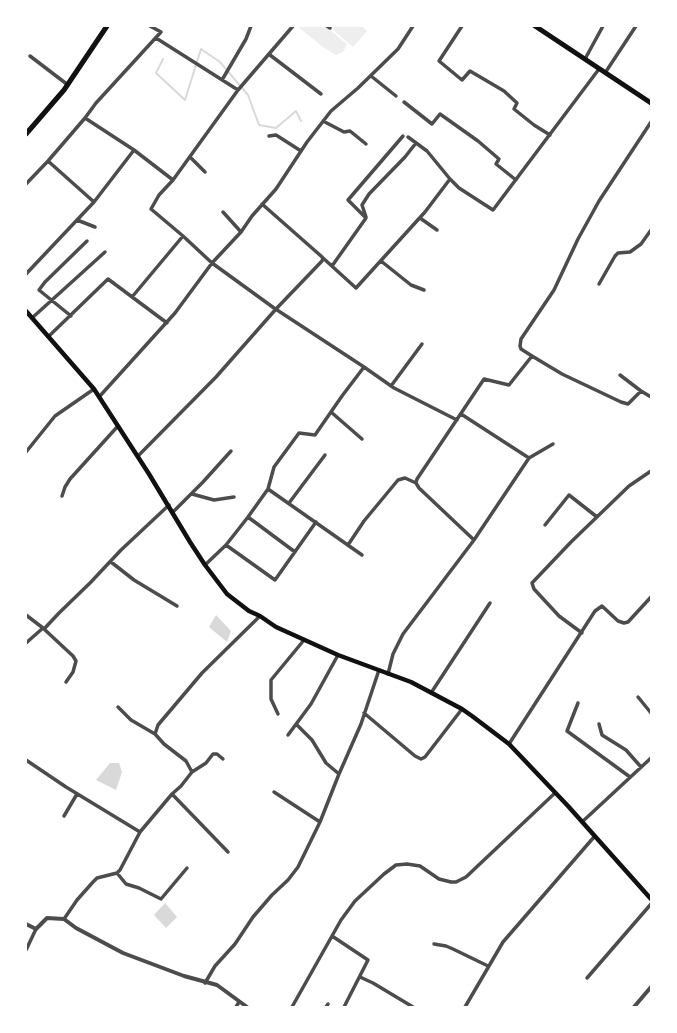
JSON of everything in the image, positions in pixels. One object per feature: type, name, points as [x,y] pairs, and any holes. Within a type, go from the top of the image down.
[{"type":"main road","points":[[26,133],[68,85],[107,26]]},
{"type":"main road","points":[[535,26],[651,103]]},
{"type":"main road","points":[[26,311],[94,389],[169,505],[190,542],[227,594],[249,611],[260,616],[276,627],[338,655],[411,682],[462,709],[509,744],[651,899]]},
{"type":"street","points":[[26,184],[48,161],[96,103],[161,32],[150,26]]},
{"type":"street","points":[[222,80],[246,39],[251,26]]},
{"type":"street","points":[[293,26],[270,55],[238,90],[173,180],[158,195],[151,210],[183,236],[212,263],[292,321],[392,386],[457,420]]},
{"type":"street","points":[[99,397],[166,323],[212,263],[241,232],[252,216],[276,188],[331,111],[371,76],[398,49],[413,26]]},
{"type":"street","points":[[462,26],[439,61],[462,80],[470,71],[504,91],[517,103],[514,109],[534,125],[550,135]]},
{"type":"street","points":[[585,59],[603,26]]},
{"type":"street","points":[[605,73],[636,26]]},
{"type":"street","points":[[156,38],[238,90]]},
{"type":"street","points":[[270,55],[321,94]]},
{"type":"street","points":[[30,56],[68,85]]},
{"type":"street","points":[[408,137],[427,151],[459,188],[493,210],[599,69]]},
{"type":"street","points":[[371,76],[396,96]]},
{"type":"street","points":[[404,102],[432,124],[440,114],[478,141],[499,159],[496,164],[516,180]]},
{"type":"street","points":[[85,118],[134,150],[173,180]]},
{"type":"street","points":[[323,121],[344,132],[350,131],[366,144]]},
{"type":"street","points":[[641,391],[628,404],[620,402],[562,374],[521,349],[520,346],[521,339],[554,290],[578,239],[599,200],[651,122]]},
{"type":"street","points":[[269,136],[276,135],[301,151]]},
{"type":"street","points":[[366,218],[348,200],[404,136]]},
{"type":"street","points":[[366,218],[362,205],[369,194],[405,157],[416,143]]},
{"type":"street","points":[[26,274],[94,202],[134,150]]},
{"type":"street","points":[[190,157],[204,172]]},
{"type":"street","points":[[48,161],[94,202]]},
{"type":"street","points":[[262,204],[356,288],[420,218],[450,179]]},
{"type":"street","points":[[223,212],[241,232]]},
{"type":"street","points":[[332,266],[366,218]]},
{"type":"street","points":[[420,218],[437,230]]},
{"type":"street","points":[[77,220],[95,227]]},
{"type":"street","points":[[600,284],[610,261],[618,254],[630,252],[641,244],[651,230]]},
{"type":"street","points":[[132,297],[183,236]]},
{"type":"street","points":[[70,316],[39,290],[45,282],[87,241]]},
{"type":"street","points":[[32,318],[105,252]]},
{"type":"street","points":[[138,456],[216,377],[323,258]]},
{"type":"street","points":[[381,261],[411,286],[424,290]]},
{"type":"street","points":[[49,336],[108,279],[166,323]]},
{"type":"street","points":[[392,386],[422,344]]},
{"type":"street","points":[[416,483],[419,476],[484,379],[509,385],[532,356]]},
{"type":"street","points":[[205,565],[226,545],[248,517],[268,488],[274,467],[299,433],[315,435],[364,367]]},
{"type":"street","points":[[620,375],[651,397]]},
{"type":"street","points":[[26,452],[55,416],[94,389]]},
{"type":"street","points":[[331,412],[362,439]]},
{"type":"street","points":[[461,414],[529,458]]},
{"type":"street","points":[[62,496],[70,479],[118,426]]},
{"type":"street","points":[[388,674],[393,654],[402,634],[474,540],[529,458],[553,444]]},
{"type":"street","points":[[173,512],[192,494],[231,451]]},
{"type":"street","points":[[288,503],[325,455]]},
{"type":"street","points":[[582,633],[559,616],[534,589],[532,583],[629,486],[651,472]]},
{"type":"street","points":[[348,545],[364,521],[398,480],[405,478],[416,483],[419,488],[474,540]]},
{"type":"street","points":[[268,488],[362,555]]},
{"type":"street","points":[[192,494],[214,500],[234,497]]},
{"type":"street","points":[[545,525],[569,495],[597,517]]},
{"type":"street","points":[[26,643],[44,629],[111,562],[121,550],[169,505]]},
{"type":"street","points":[[248,517],[295,552]]},
{"type":"street","points":[[226,545],[275,580],[316,522]]},
{"type":"street","points":[[111,562],[134,580],[177,606]]},
{"type":"street","points":[[509,744],[598,608],[602,606],[618,621],[624,623],[628,622],[651,597]]},
{"type":"street","points":[[431,692],[490,603]]},
{"type":"street","points":[[26,615],[44,629],[73,656],[76,661],[73,672],[66,682]]},
{"type":"street","points":[[155,734],[158,725],[202,673],[260,616]]},
{"type":"street","points":[[278,714],[271,699],[271,680],[304,640]]},
{"type":"street","points":[[288,735],[311,704],[338,655]]},
{"type":"street","points":[[205,983],[215,966],[235,944],[253,917],[298,867],[320,822],[364,713],[379,670]]},
{"type":"street","points":[[638,697],[651,713]]},
{"type":"street","points":[[578,703],[567,731],[630,777]]},
{"type":"street","points":[[118,707],[131,720],[155,734],[164,744],[186,761],[192,772]]},
{"type":"street","points":[[364,713],[415,756],[421,759],[425,757],[462,709]]},
{"type":"street","points":[[296,724],[312,740],[326,763],[339,774]]},
{"type":"street","points":[[599,724],[602,735],[626,750],[641,768]]},
{"type":"street","points":[[64,919],[77,900],[97,878],[117,873],[124,866],[140,832],[192,772],[206,763],[213,754],[217,754],[223,759]]},
{"type":"street","points":[[582,822],[651,758]]},
{"type":"street","points":[[26,760],[77,794],[140,832]]},
{"type":"street","points":[[274,792],[320,822]]},
{"type":"street","points":[[292,1007],[341,920],[356,901],[384,874],[396,865],[407,864],[420,866],[439,879],[456,882],[466,877],[555,793]]},
{"type":"street","points":[[64,816],[77,794]]},
{"type":"street","points":[[172,794],[228,852]]},
{"type":"street","points":[[464,1007],[504,942],[594,837]]},
{"type":"street","points":[[117,873],[126,884],[139,888],[161,899],[188,868]]},
{"type":"street","points":[[587,978],[651,904]]},
{"type":"street","points":[[26,950],[36,929],[47,918],[64,919],[76,928],[123,953],[205,983],[217,985],[247,1007]]},
{"type":"street","points":[[26,924],[36,929]]},
{"type":"street","points":[[332,936],[368,960],[344,1007]]},
{"type":"street","points":[[434,944],[446,946],[488,966]]},
{"type":"street","points":[[360,977],[374,983],[413,1007]]},
{"type":"street","points":[[634,1007],[651,987]]},
{"type":"street","points":[[236,1007],[239,1002]]},
{"type":"shaded area","points":[[297,26],[325,26],[347,44],[343,52],[336,55],[324,48]]},
{"type":"shaded area","points":[[335,26],[362,26],[367,31],[353,47],[332,29]]},
{"type":"shaded area","points":[[216,615],[231,631],[227,642],[209,627]]},
{"type":"shaded area","points":[[110,763],[119,763],[122,772],[116,790],[96,780]]},
{"type":"shaded area","points":[[165,903],[177,917],[166,928],[154,915]]},
{"type":"waterway","points":[[163,59],[156,73],[185,100],[201,49],[220,62],[248,95],[259,125],[276,128],[296,111],[301,121]]}]
